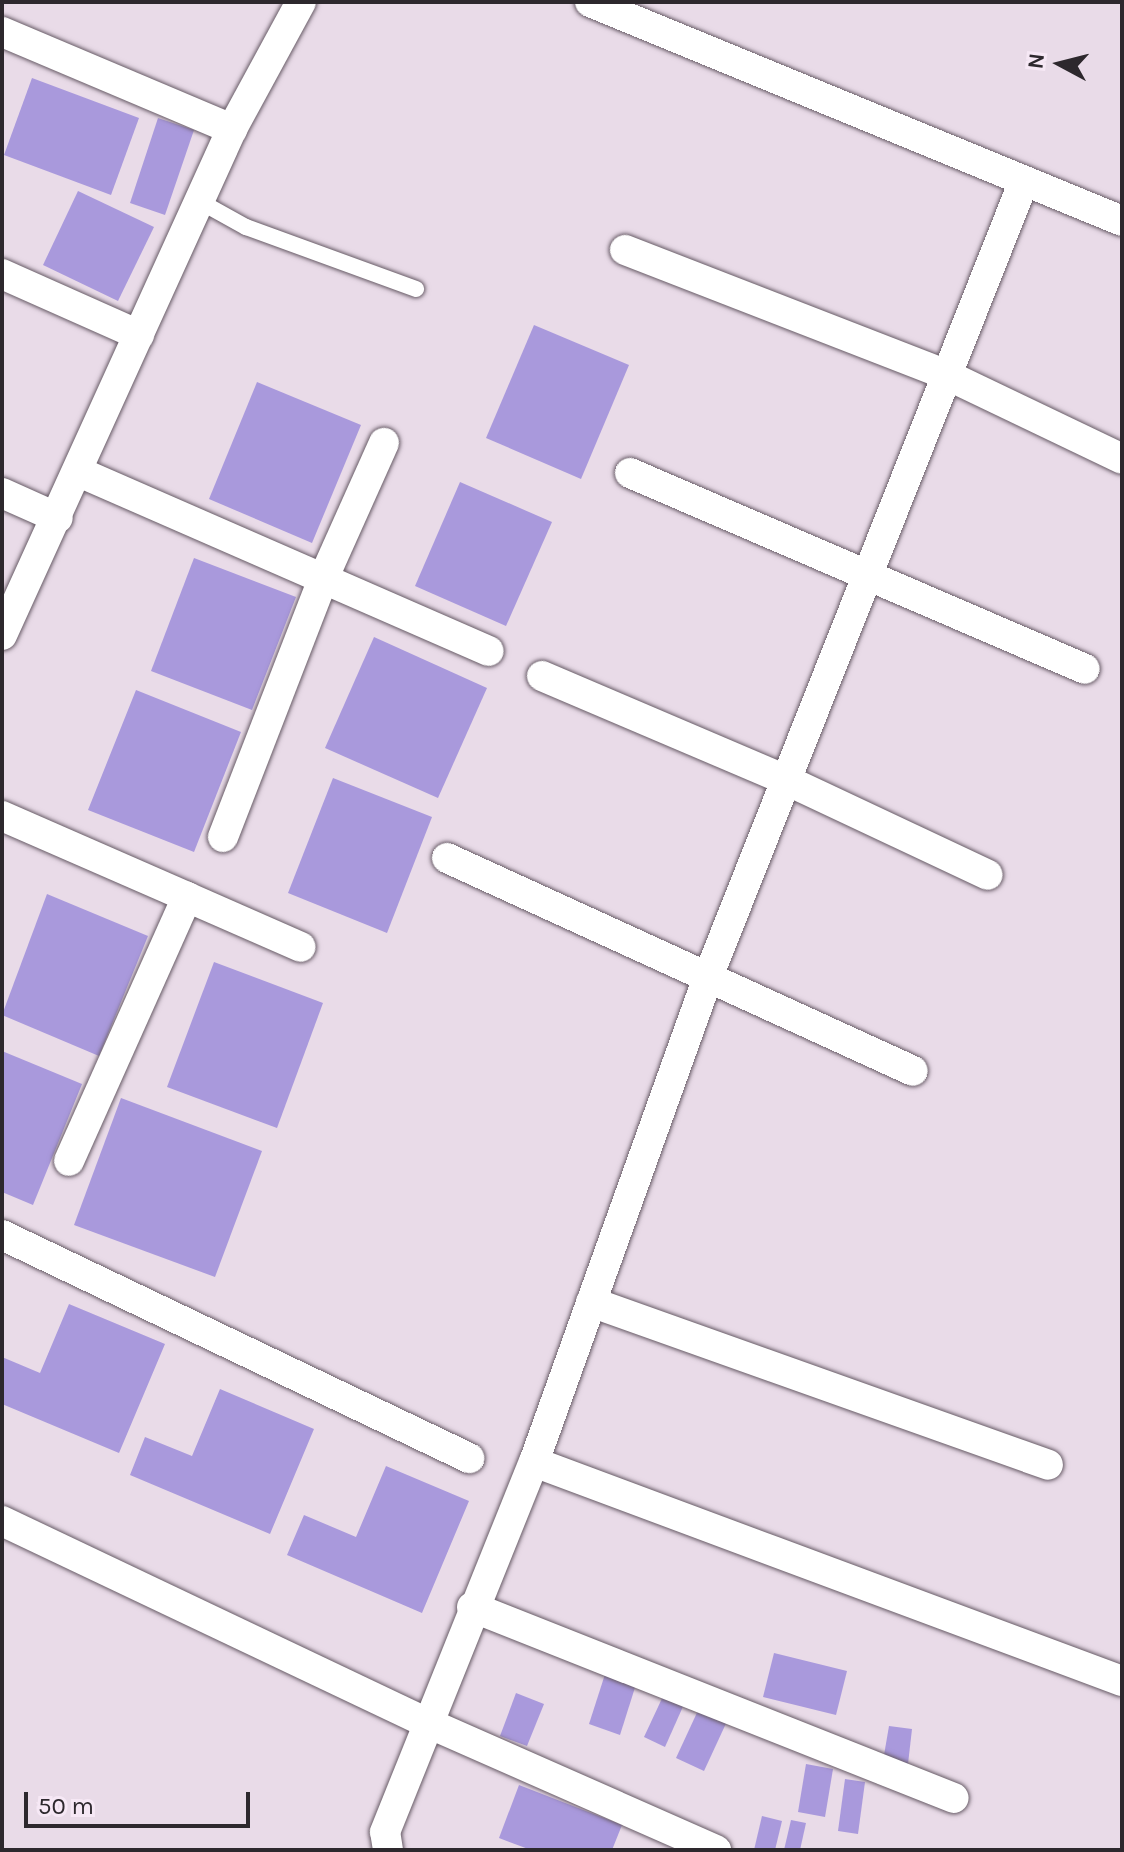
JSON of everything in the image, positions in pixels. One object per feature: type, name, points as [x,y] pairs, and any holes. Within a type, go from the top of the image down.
[{"type":"street","points":[[2,635],[79,472],[232,129],[301,2]]},
{"type":"street","points":[[590,2],[1122,221]]},
{"type":"street","points":[[2,32],[232,129]]},
{"type":"street","points":[[388,1850],[385,1832],[472,1607],[534,1462],[708,977],[784,779],[1024,181]]},
{"type":"street","points":[[625,250],[947,375],[1122,459]]},
{"type":"street","points":[[2,274],[139,335]]},
{"type":"street","points":[[223,837],[324,577],[384,443]]},
{"type":"street","points":[[79,472],[489,651]]},
{"type":"street","points":[[630,473],[1085,669]]},
{"type":"street","points":[[2,493],[58,518]]},
{"type":"street","points":[[542,676],[784,779],[988,875]]},
{"type":"street","points":[[2,816],[301,947]]},
{"type":"street","points":[[447,858],[913,1071]]},
{"type":"street","points":[[69,1161],[187,897]]},
{"type":"street","points":[[2,1235],[469,1458]]},
{"type":"street","points":[[591,1302],[1048,1465]]},
{"type":"street","points":[[534,1462],[1122,1681]]},
{"type":"street","points":[[2,1521],[428,1723],[716,1850]]},
{"type":"street","points":[[472,1607],[954,1798]]},
{"type":"lane","points":[[199,201],[246,227],[416,289]]},
{"type":"building","points":[[32,78],[139,118],[111,195],[4,155]]},
{"type":"building","points":[[158,118],[194,130],[165,215],[130,203]]},
{"type":"building","points":[[78,191],[154,227],[118,301],[43,265]]},
{"type":"building","points":[[534,325],[629,365],[581,479],[486,438]]},
{"type":"building","points":[[257,382],[361,425],[312,543],[209,499]]},
{"type":"building","points":[[460,482],[552,522],[506,626],[415,586]]},
{"type":"building","points":[[194,558],[296,597],[252,710],[151,671]]},
{"type":"building","points":[[374,637],[487,688],[438,798],[325,748]]},
{"type":"building","points":[[136,690],[241,732],[194,852],[88,810]]},
{"type":"building","points":[[333,778],[432,817],[387,933],[288,893]]},
{"type":"building","points":[[47,894],[148,936],[99,1056],[2,1015]]},
{"type":"building","points":[[214,962],[323,1003],[277,1128],[167,1087]]},
{"type":"building","points":[[2,1051],[82,1084],[33,1205],[2,1192]]},
{"type":"building","points":[[121,1098],[262,1151],[215,1277],[74,1225]]},
{"type":"building","points":[[69,1304],[165,1344],[119,1453],[2,1404],[2,1357],[40,1373]]},
{"type":"building","points":[[220,1389],[314,1429],[270,1534],[130,1475],[145,1437],[192,1456]]},
{"type":"building","points":[[386,1466],[469,1501],[422,1613],[287,1555],[304,1515],[356,1537]]},
{"type":"building","points":[[774,1653],[847,1671],[836,1715],[763,1697]]},
{"type":"building","points":[[607,1668],[638,1678],[620,1735],[589,1724]]},
{"type":"building","points":[[665,1692],[685,1702],[665,1747],[644,1737]]},
{"type":"building","points":[[516,1693],[544,1704],[527,1746],[500,1736]]},
{"type":"building","points":[[701,1704],[729,1717],[704,1771],[676,1758]]},
{"type":"building","points":[[889,1726],[912,1729],[908,1764],[883,1761]]},
{"type":"building","points":[[806,1764],[833,1769],[825,1817],[798,1812]]},
{"type":"building","points":[[845,1779],[865,1782],[858,1834],[838,1831]]},
{"type":"building","points":[[519,1785],[622,1825],[612,1850],[531,1850],[499,1838]]},
{"type":"building","points":[[762,1816],[782,1821],[775,1850],[754,1850]]},
{"type":"building","points":[[791,1820],[806,1823],[800,1850],[784,1850]]}]
